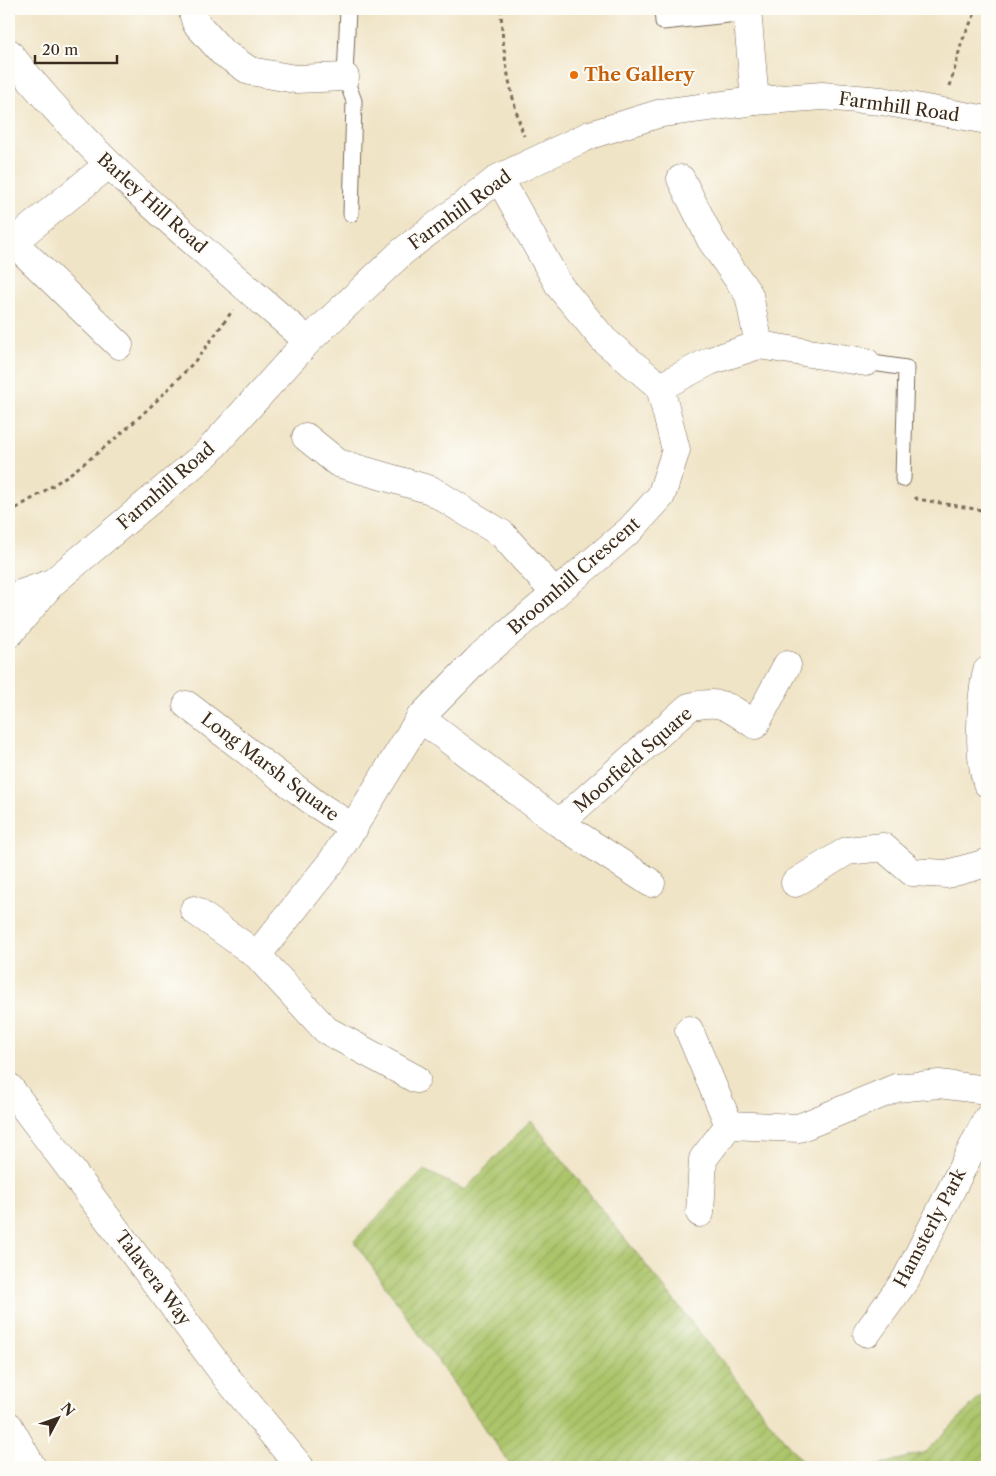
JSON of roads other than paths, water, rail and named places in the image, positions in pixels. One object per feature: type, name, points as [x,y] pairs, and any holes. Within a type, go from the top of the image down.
[{"type":"street","points":[[192,9],[196,22],[222,52],[250,71],[295,79],[345,77]]},
{"type":"street","points":[[747,11],[755,101]]},
{"type":"street","name":"Barley Hill Road","points":[[9,53],[32,84],[108,165],[308,341]]},
{"type":"street","name":"Farmhill Road","points":[[9,634],[52,583],[207,454],[308,341],[402,252],[499,178],[590,135],[661,113],[755,101],[822,96],[882,101],[987,120]]},
{"type":"street","points":[[108,165],[11,243],[119,345]]},
{"type":"street","points":[[499,178],[560,287],[604,340],[660,387],[710,361],[759,345],[866,362]]},
{"type":"street","points":[[681,179],[711,240],[749,294],[759,345]]},
{"type":"street","name":"Broomhill Crescent","points":[[257,955],[333,860],[420,718],[477,660],[630,530],[660,496],[676,450],[660,387]]},
{"type":"street","points":[[306,438],[338,462],[431,490],[502,534],[555,593]]},
{"type":"street","name":"Farmhill Road","points":[[9,598],[52,583]]},
{"type":"street","name":"Moorfield Square","points":[[559,823],[689,707],[709,702],[727,706],[755,724],[787,665]]},
{"type":"street","points":[[987,671],[982,692],[983,770],[987,783]]},
{"type":"street","name":"Long Marsh Square","points":[[187,705],[316,804],[354,828]]},
{"type":"street","name":"Moorfield Square","points":[[420,718],[559,823],[651,883]]},
{"type":"street","points":[[796,883],[846,851],[883,847],[912,872],[947,874],[987,863]]},
{"type":"street","points":[[194,910],[257,955],[326,1030],[416,1079]]},
{"type":"street","points":[[689,1030],[729,1125]]},
{"type":"street","points":[[729,1125],[799,1128],[896,1088],[939,1084],[987,1090]]},
{"type":"street","name":"Talavera Way","points":[[9,1087],[228,1378],[300,1467]]},
{"type":"street","name":"Hamsterly Park","points":[[867,1333],[906,1279],[987,1119]]},
{"type":"street","points":[[700,1213],[703,1159],[729,1125]]},
{"type":"street","points":[[9,1426],[32,1467]]},
{"type":"lane","points":[[348,9],[345,77],[354,101],[351,214]]},
{"type":"lane","points":[[662,9],[663,22],[747,11]]},
{"type":"lane","points":[[866,362],[906,368],[902,479]]},
{"type":"place","name":"The Gallery","points":[[574,75]]}]
